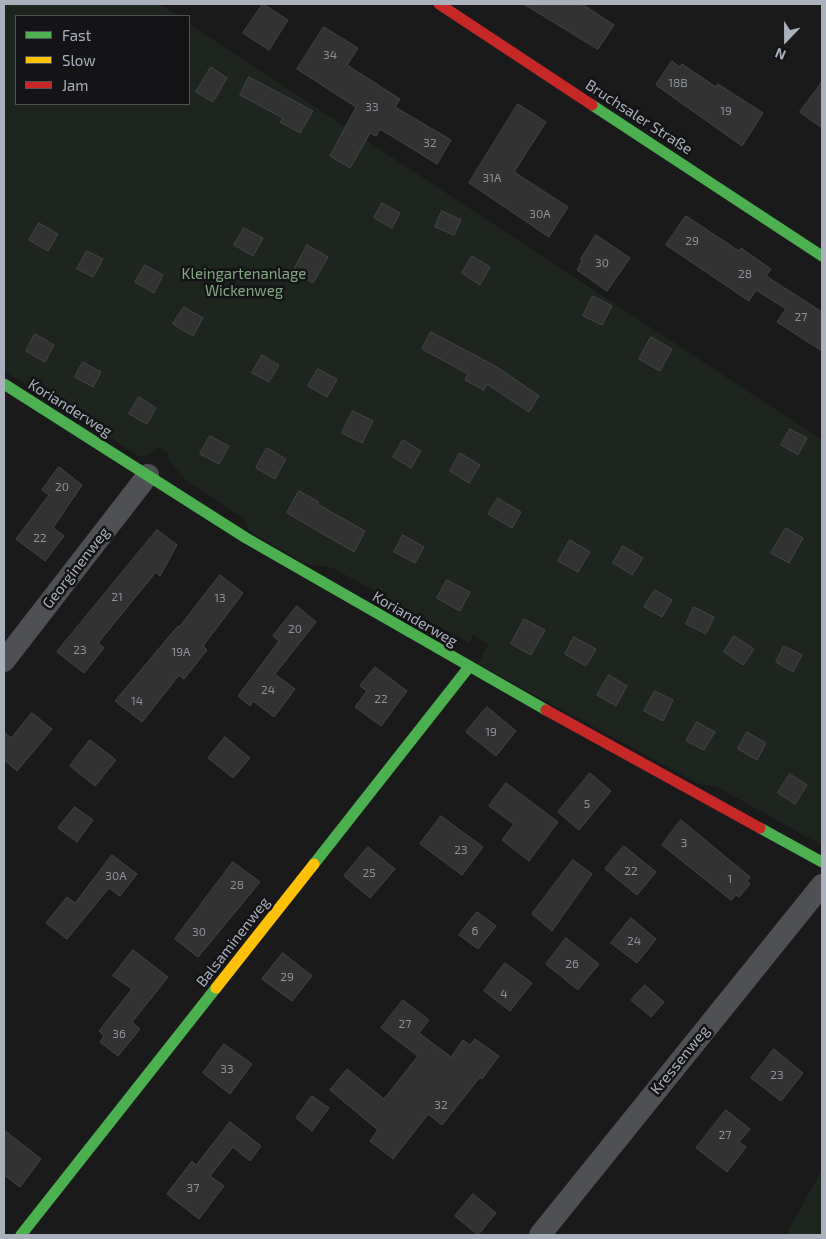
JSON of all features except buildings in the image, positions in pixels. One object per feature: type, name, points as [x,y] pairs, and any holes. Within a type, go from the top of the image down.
[{"type":"street","name":"Bruchsaler Straße","points":[[439,4],[822,256]]},
{"type":"street","name":"Korianderweg","points":[[4,384],[246,538],[469,667],[822,862]]},
{"type":"street","name":"Georginenweg","points":[[4,661],[148,475]]},
{"type":"street","name":"Balsaminenweg","points":[[21,1235],[469,667]]},
{"type":"street","name":"Kressenweg","points":[[540,1235],[822,885]]},
{"type":"green space","name":"Kleingartenanlage Wickenweg","points":[[4,4],[159,4],[176,15],[15,15],[15,105],[190,105],[190,25],[822,440],[822,845],[717,787],[697,783],[478,664],[488,645],[473,635],[469,643],[333,568],[303,563],[249,531],[244,518],[188,482],[168,460],[169,454],[158,447],[150,454],[139,456],[4,371]]},
{"type":"green space","points":[[822,1170],[822,1235],[785,1235],[786,1234]]},
{"type":"traffic: fast","points":[[592,105],[822,256]]},
{"type":"traffic: fast","points":[[4,384],[246,538],[546,710]]},
{"type":"traffic: fast","points":[[314,864],[469,667]]},
{"type":"traffic: fast","points":[[760,828],[822,862]]},
{"type":"traffic: fast","points":[[21,1235],[216,988]]},
{"type":"traffic: slow","points":[[216,988],[314,864]]},
{"type":"traffic: jam","points":[[439,4],[592,105]]},
{"type":"traffic: jam","points":[[546,710],[760,828]]}]
